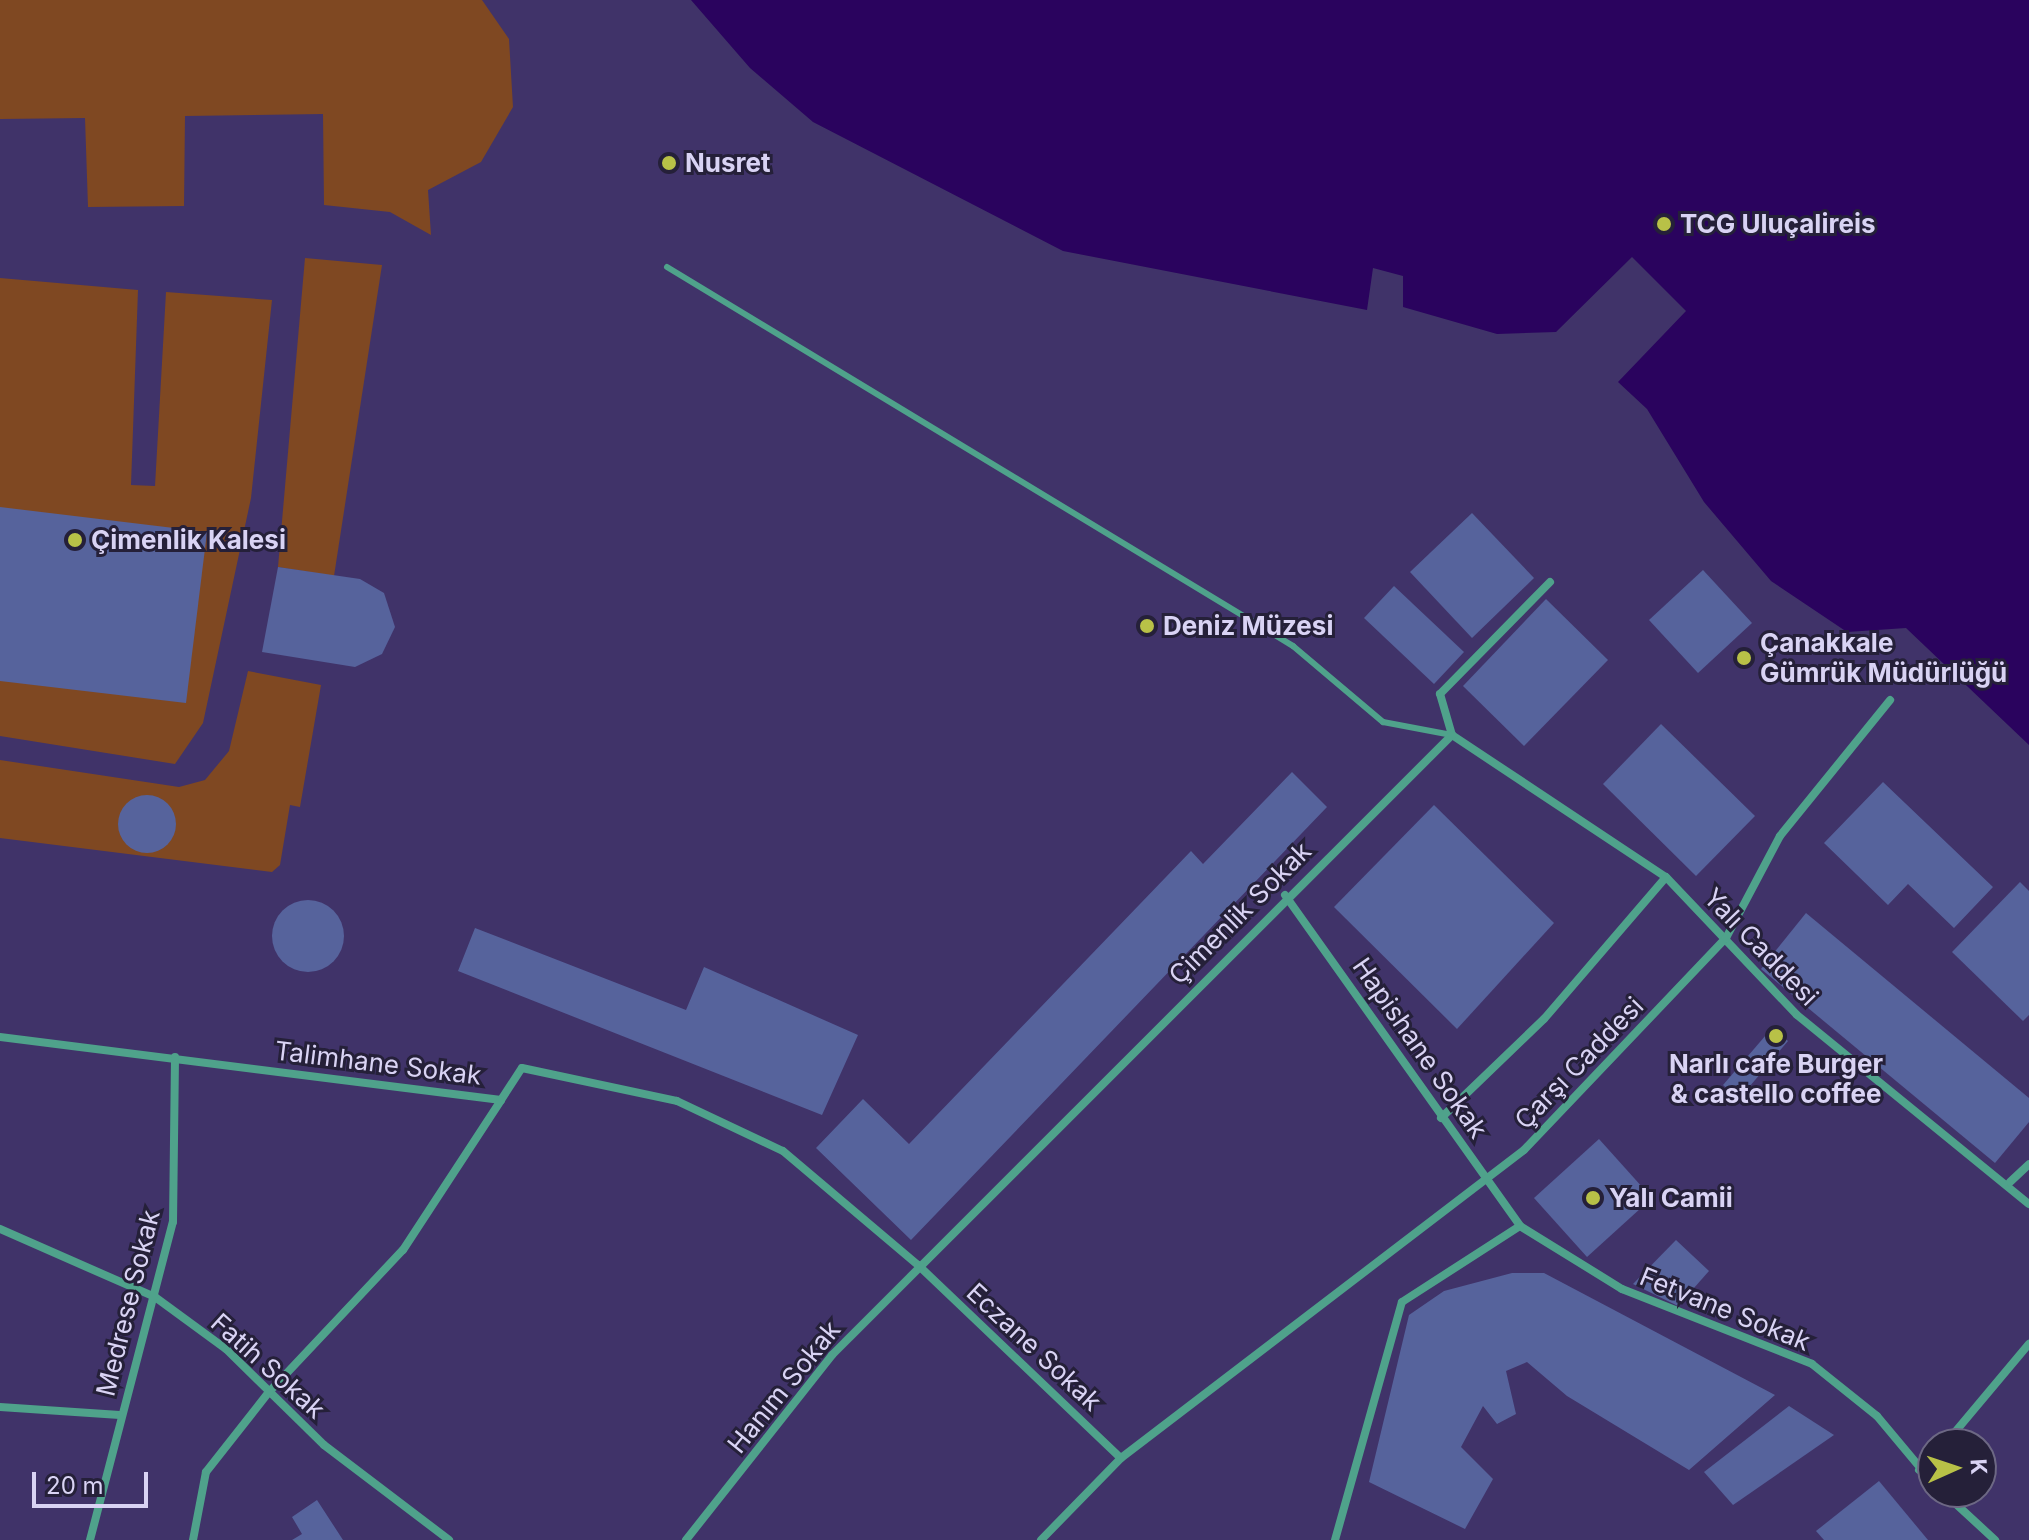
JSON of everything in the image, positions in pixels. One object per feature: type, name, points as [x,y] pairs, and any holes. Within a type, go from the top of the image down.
[{"type":"street","points":[[1452,735],[1440,694],[1550,582]]},
{"type":"street","name":"Çarşı Caddesi","points":[[1041,1540],[1121,1458],[1524,1150],[1726,938],[1780,836],[1890,700]]},
{"type":"street","name":"Yalı Caddesi","points":[[1452,735],[1666,877],[1797,1015],[2010,1182],[2029,1204]]},
{"type":"street","name":"Çimenlik Sokak","points":[[918,1265],[1285,895],[1452,735]]},
{"type":"street","points":[[1441,1118],[1544,1019],[1666,877]]},
{"type":"street","name":"Hapishane Sokak","points":[[1285,895],[1441,1118],[1488,1176],[1520,1226]]},
{"type":"street","name":"Talimhane Sokak","points":[[0,1037],[501,1100],[522,1068],[677,1101],[783,1151],[918,1265]]},
{"type":"street","name":"Medrese Sokak","points":[[90,1540],[120,1415],[155,1297],[173,1222],[175,1057]]},
{"type":"street","points":[[193,1540],[206,1472],[269,1392],[403,1250],[501,1100]]},
{"type":"street","points":[[2010,1182],[2029,1164]]},
{"type":"street","points":[[1335,1540],[1402,1302],[1520,1226]]},
{"type":"street","name":"Fetvane Sokak","points":[[1520,1226],[1622,1289],[1812,1364],[1877,1416],[1917,1467]]},
{"type":"street","name":"Fatih Sokak","points":[[0,1229],[155,1297],[226,1349],[324,1445],[449,1540]]},
{"type":"street","name":"Eczane Sokak","points":[[918,1265],[1121,1458]]},
{"type":"street","name":"Hanım Sokak","points":[[686,1540],[832,1355],[918,1265]]},
{"type":"street","points":[[1958,1428],[2029,1344]]},
{"type":"street","name":"Medrese Sokak","points":[[0,1407],[120,1415]]},
{"type":"street","points":[[1960,1508],[1995,1540]]},
{"type":"lane","points":[[667,267],[1293,646],[1383,722],[1452,735]]},
{"type":"shaded area","points":[[0,0],[482,0],[509,39],[513,107],[481,162],[428,190],[431,235],[390,212],[324,205],[323,114],[185,116],[184,206],[88,207],[85,118],[0,119]]},
{"type":"shaded area","points":[[691,0],[2029,0],[2029,745],[1906,628],[1847,632],[1771,581],[1704,502],[1647,409],[1618,382],[1686,311],[1632,257],[1556,332],[1497,334],[1403,307],[1403,276],[1373,268],[1367,310],[1063,251],[813,122],[750,68]]},
{"type":"shaded area","points":[[305,258],[382,265],[334,576],[278,567]]},
{"type":"shaded area","points":[[0,278],[138,290],[131,485],[155,486],[166,292],[272,300],[251,498],[203,723],[175,764],[0,736]]},
{"type":"shaded area","points":[[248,671],[321,685],[300,807],[290,805],[280,865],[272,872],[0,838],[0,760],[179,787],[205,780],[229,751]]},
{"type":"building","points":[[0,507],[207,532],[186,703],[0,681]]},
{"type":"building","points":[[1472,513],[1534,578],[1472,638],[1410,572]]},
{"type":"building","points":[[278,567],[360,579],[384,593],[395,627],[382,654],[355,667],[262,652]]},
{"type":"building","points":[[1703,570],[1752,623],[1698,673],[1649,620]]},
{"type":"building","points":[[1394,586],[1464,652],[1434,684],[1364,618]]},
{"type":"building","points":[[1546,599],[1608,660],[1524,746],[1463,686]]},
{"type":"building","points":[[1661,724],[1755,816],[1696,876],[1603,784]]},
{"type":"building","points":[[1292,772],[1327,807],[911,1240],[816,1148],[863,1099],[909,1144],[1191,851],[1203,864]]},
{"type":"building","points":[[1883,782],[1993,887],[1954,928],[1908,884],[1888,905],[1824,843]]},
{"type":"building","points":[[147,795],[168,803],[176,824],[168,845],[147,853],[126,845],[118,824],[126,803]]},
{"type":"building","points":[[1434,805],[1554,923],[1457,1029],[1334,907]]},
{"type":"building","points":[[2020,882],[2029,891],[2029,1015],[2023,1021],[1952,952]]},
{"type":"building","points":[[308,900],[328,906],[338,916],[344,936],[338,956],[328,966],[308,972],[288,966],[278,956],[272,936],[278,916],[288,906]]},
{"type":"building","points":[[1806,913],[2029,1098],[2029,1122],[1995,1163],[1761,969]]},
{"type":"building","points":[[475,928],[686,1010],[704,967],[858,1035],[822,1115],[458,971]]},
{"type":"building","points":[[1772,1028],[1788,1041],[1739,1099],[1723,1085]]},
{"type":"building","name":"Yalı Camii","points":[[1599,1139],[1652,1198],[1587,1257],[1534,1198]]},
{"type":"building","points":[[1676,1240],[1709,1271],[1678,1306],[1633,1284]]},
{"type":"building","points":[[1512,1273],[1544,1273],[1775,1395],[1689,1470],[1567,1396],[1527,1362],[1506,1371],[1516,1414],[1497,1424],[1483,1406],[1461,1447],[1493,1479],[1465,1529],[1369,1482],[1409,1315],[1444,1291]]},
{"type":"building","points":[[1789,1406],[1834,1435],[1733,1505],[1704,1472]]},
{"type":"building","points":[[1879,1481],[1928,1540],[1824,1540],[1816,1531]]},
{"type":"building","points":[[317,1500],[343,1540],[292,1540],[302,1534],[292,1517]]},
{"type":"place","name":"Nusret","points":[[669,163]]},
{"type":"place","name":"TCG Uluçalireis","points":[[1664,224]]},
{"type":"place","name":"Çimenlik Kalesi","points":[[75,540]]},
{"type":"place","name":"Deniz Müzesi","points":[[1147,626]]},
{"type":"place","name":"Çanakkale Gümrük Müdürlüğü","points":[[1744,658]]},
{"type":"place","name":"Narlı cafe Burger & castello coffee","points":[[1776,1036]]},
{"type":"place","name":"Yalı Camii","points":[[1593,1198]]}]
